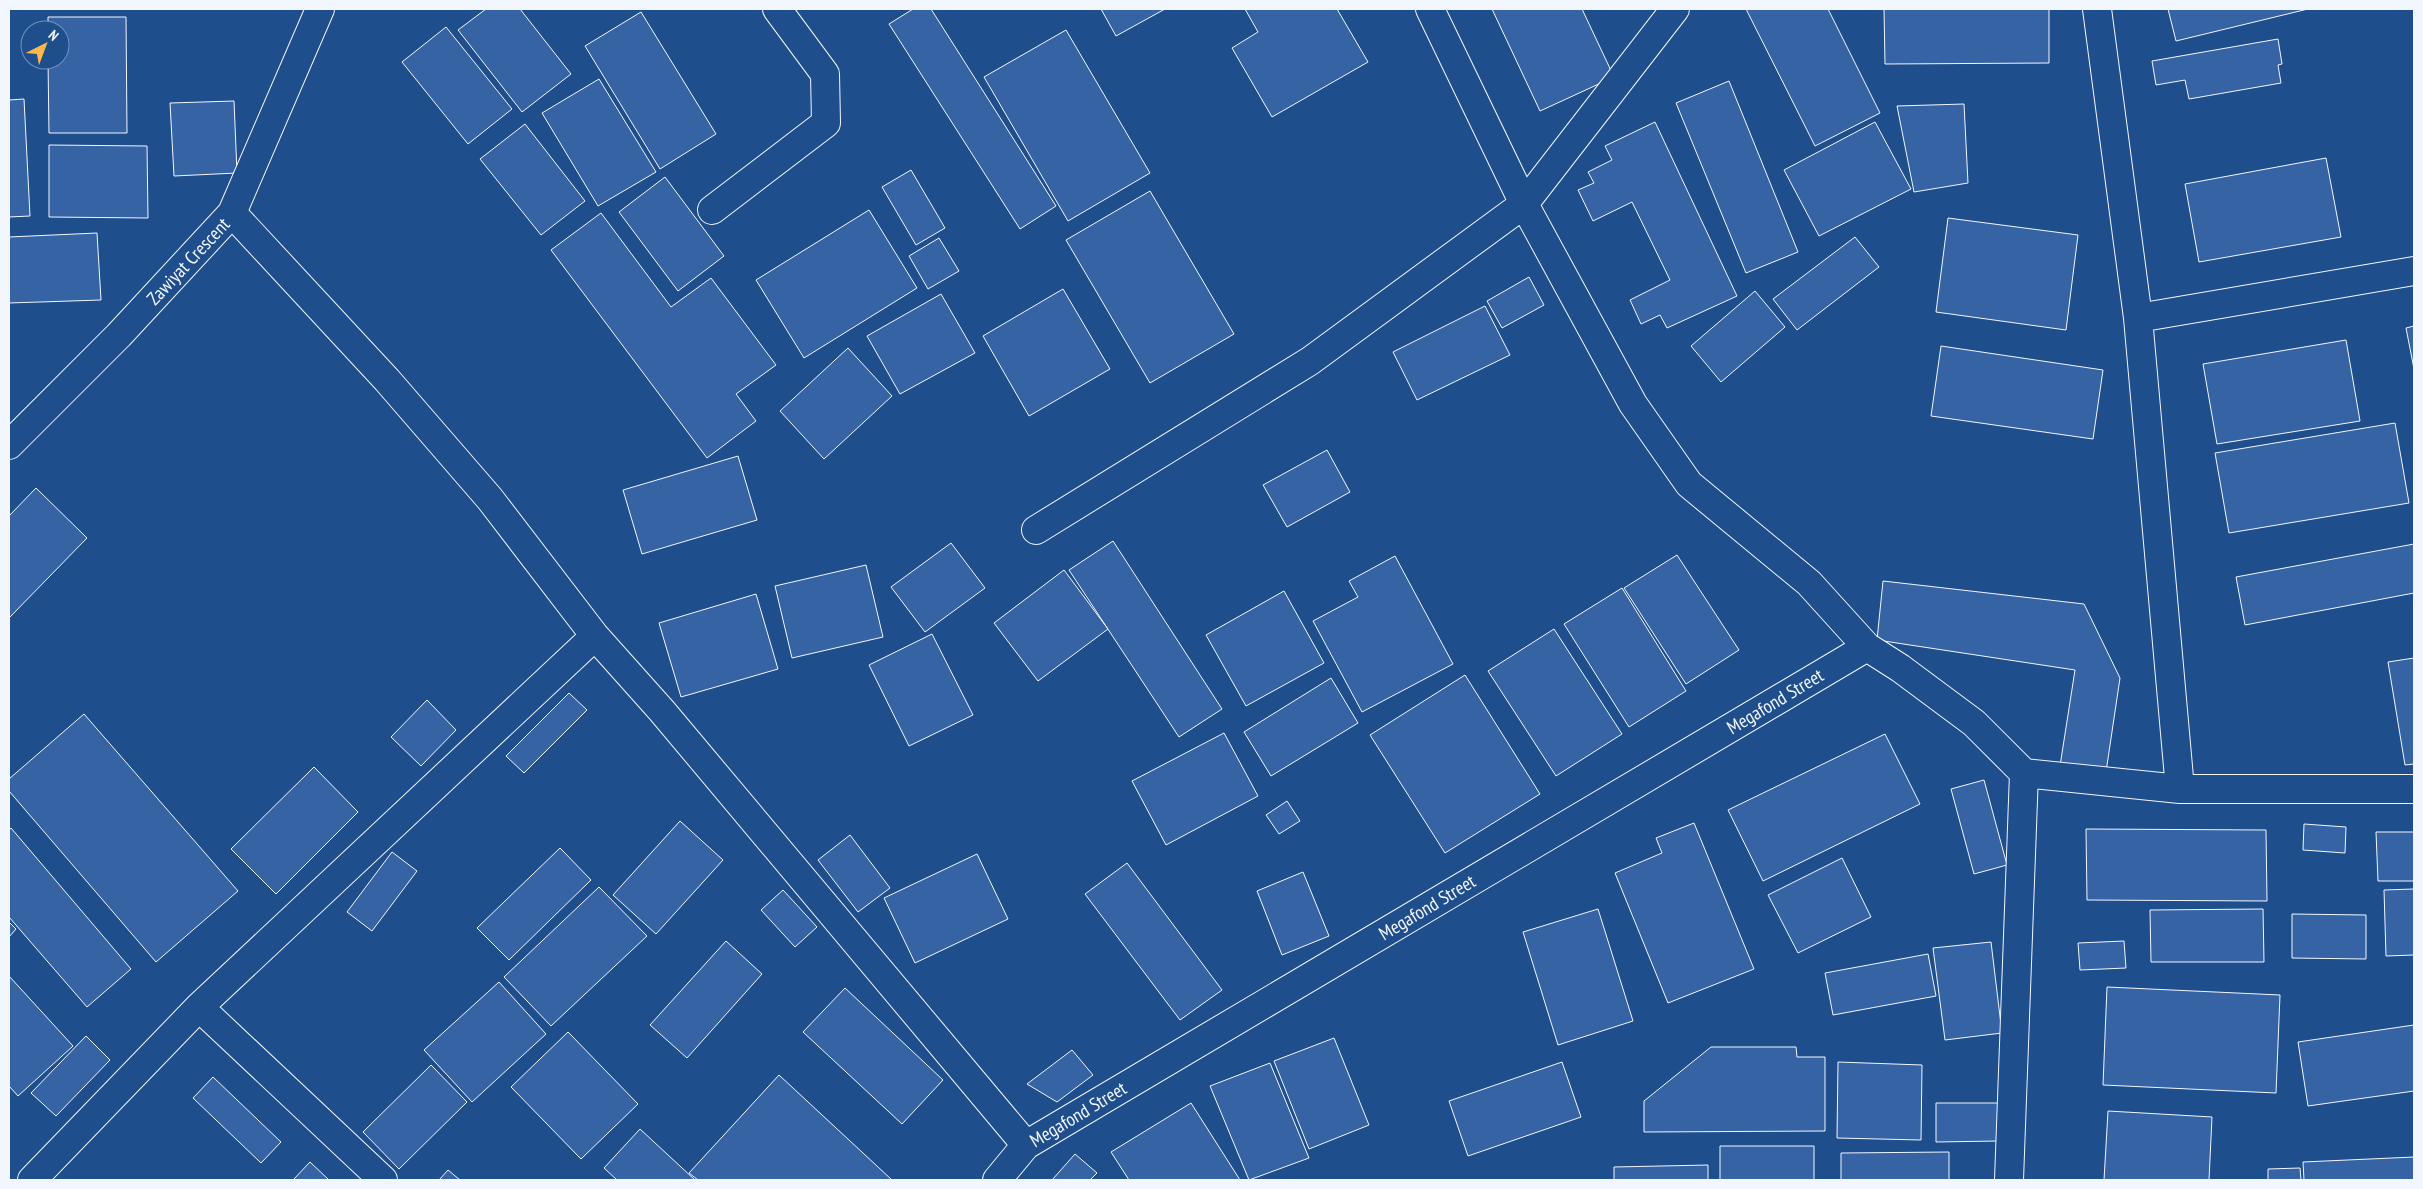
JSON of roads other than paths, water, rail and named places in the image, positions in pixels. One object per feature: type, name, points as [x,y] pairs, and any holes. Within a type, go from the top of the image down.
[{"type":"street","name":"Zawiyat Crescent","points":[[9,445],[120,335],[232,213],[320,9]]},
{"type":"street","points":[[712,210],[826,123],[825,74],[777,9]]},
{"type":"street","points":[[1430,9],[1524,204],[1633,404],[1689,484],[1809,583],[1867,647],[1900,668],[1974,723],[2024,773],[2180,789],[2414,789]]},
{"type":"street","points":[[1036,530],[1310,361],[1524,204],[1674,9]]},
{"type":"street","points":[[2097,9],[2138,318],[2180,789]]},
{"type":"street","points":[[232,213],[387,380],[490,499],[595,636],[662,711],[1026,1145]]},
{"type":"street","points":[[2138,318],[2414,271]]},
{"type":"street","points":[[32,1180],[199,1007],[595,636]]},
{"type":"street","name":"Megafond Street","points":[[997,1180],[1026,1145],[1867,647]]},
{"type":"street","points":[[2009,1180],[2024,773]]},
{"type":"street","points":[[199,1007],[383,1180]]}]
